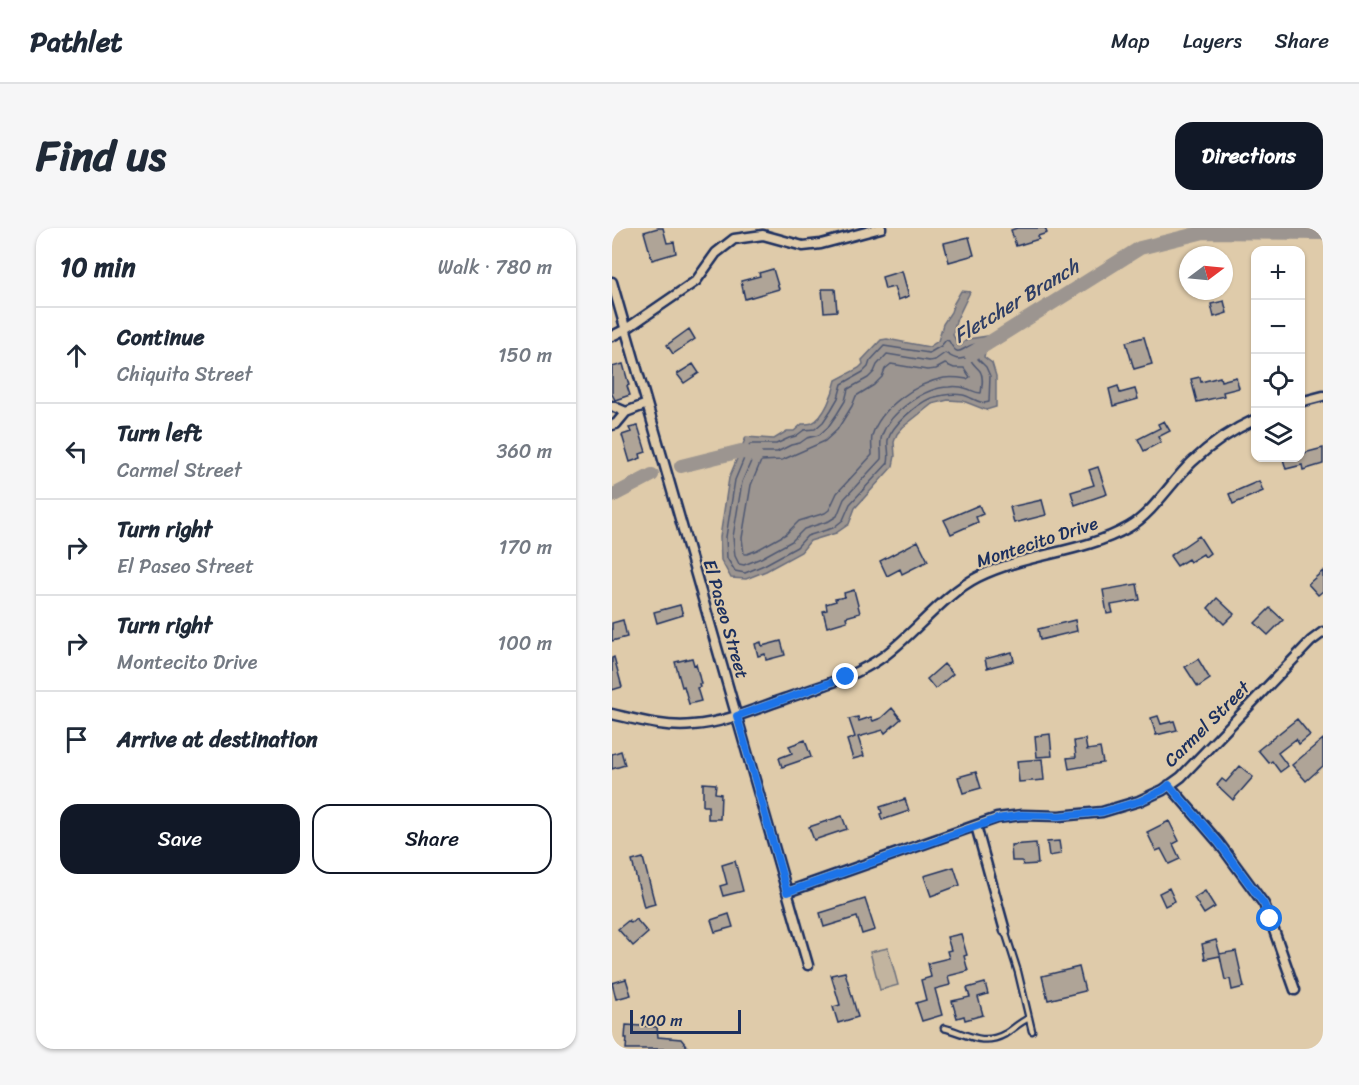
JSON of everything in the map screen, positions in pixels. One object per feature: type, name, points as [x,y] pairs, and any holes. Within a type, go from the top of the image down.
[{"type":"street","points":[[612,336],[626,329],[696,281],[716,253],[734,239],[763,235],[803,246],[821,244],[880,228]]},
{"type":"street","name":"El Paseo Street","points":[[612,282],[808,965]]},
{"type":"street","points":[[1305,401],[1323,396]]},
{"type":"street","points":[[612,425],[616,424],[626,412],[647,404]]},
{"type":"street","points":[[612,406],[626,412]]},
{"type":"street","name":"Montecito Drive","points":[[612,714],[673,726],[713,723],[846,677],[885,655],[968,583],[985,574],[1024,560],[1094,544],[1130,527],[1212,444],[1251,422]]},
{"type":"street","name":"Carmel Street","points":[[787,892],[997,819],[1022,815],[1059,816],[1102,812],[1140,801],[1163,790],[1181,777],[1311,641],[1323,632]]},
{"type":"street","points":[[1169,785],[1219,843],[1264,904],[1295,990]]},
{"type":"street","points":[[976,826],[1005,931]]},
{"type":"lane","points":[[1005,931],[1018,972],[1032,1031]]},
{"type":"lane","points":[[944,1028],[984,1040],[1005,1034],[1029,1018]]},
{"type":"shaded area","points":[[888,948],[898,985],[880,990],[870,952]]},
{"type":"water","points":[[961,291],[970,292],[956,321],[953,335],[959,346],[968,339],[988,336],[984,357],[992,363],[996,376],[996,407],[986,410],[963,401],[948,400],[932,404],[897,434],[894,442],[893,466],[855,508],[849,524],[836,533],[810,541],[801,552],[766,571],[746,579],[731,578],[721,560],[720,537],[729,478],[746,437],[774,439],[787,431],[794,431],[802,424],[817,420],[828,404],[836,380],[859,368],[863,364],[862,360],[881,340],[887,339],[929,347],[938,341],[943,324]]},
{"type":"building","points":[[663,228],[667,243],[674,242],[676,253],[652,260],[644,232]]},
{"type":"building","points":[[1045,228],[1047,233],[1038,236],[1039,239],[1016,246],[1011,230]]},
{"type":"building","points":[[969,237],[974,255],[949,262],[944,243]]},
{"type":"building","points":[[773,269],[779,289],[745,299],[741,281],[760,276],[759,273]]},
{"type":"building","points":[[902,271],[909,296],[898,300],[894,287],[885,289],[882,277]]},
{"type":"building","points":[[822,289],[835,289],[837,311],[824,312]]},
{"type":"building","points":[[1224,301],[1227,313],[1214,317],[1211,304]]},
{"type":"building","points":[[689,329],[695,339],[673,354],[667,345]]},
{"type":"building","points":[[1144,337],[1152,364],[1134,369],[1126,342]]},
{"type":"building","points":[[623,364],[630,395],[615,400],[612,394],[612,367]]},
{"type":"building","points":[[693,364],[699,373],[684,383],[677,374]]},
{"type":"building","points":[[1200,377],[1201,382],[1220,377],[1221,381],[1236,377],[1239,388],[1223,392],[1224,396],[1197,402],[1191,379]]},
{"type":"building","points":[[1118,386],[1120,393],[1135,389],[1138,399],[1113,406],[1109,389]]},
{"type":"building","points":[[1164,421],[1170,431],[1158,437],[1161,442],[1144,451],[1138,439],[1160,428],[1158,424]]},
{"type":"building","points":[[638,426],[646,452],[640,454],[641,458],[630,462],[622,435],[631,432],[629,428]]},
{"type":"building","points":[[1323,448],[1323,464],[1303,470],[1302,465],[1286,469],[1284,462],[1305,462],[1305,453]]},
{"type":"building","points":[[1098,467],[1107,494],[1075,505],[1071,492],[1094,485],[1089,470]]},
{"type":"building","points":[[1259,481],[1263,491],[1233,504],[1229,494]]},
{"type":"building","points":[[1042,500],[1046,515],[1014,523],[1010,507]]},
{"type":"building","points":[[979,505],[983,514],[976,517],[978,522],[951,534],[944,520]]},
{"type":"building","points":[[1199,536],[1210,553],[1205,557],[1203,554],[1190,562],[1188,559],[1177,566],[1170,556]]},
{"type":"building","points":[[918,541],[928,561],[902,574],[900,569],[887,576],[880,561]]},
{"type":"building","points":[[1323,571],[1323,591],[1318,595],[1308,584]]},
{"type":"building","points":[[1137,584],[1140,600],[1111,605],[1113,613],[1107,614],[1103,590]]},
{"type":"building","points":[[854,590],[860,613],[846,617],[847,621],[827,627],[823,611],[827,610],[826,604],[845,597],[844,593]]},
{"type":"building","points":[[1217,598],[1234,614],[1224,624],[1208,608]]},
{"type":"building","points":[[680,605],[683,615],[657,623],[654,612]]},
{"type":"building","points":[[1270,608],[1283,620],[1268,635],[1255,623]]},
{"type":"building","points":[[623,620],[627,637],[612,641],[612,623]]},
{"type":"building","points":[[1075,620],[1077,631],[1040,640],[1038,629]]},
{"type":"building","points":[[781,641],[785,655],[766,660],[765,654],[758,656],[755,644],[761,642],[762,646]]},
{"type":"building","points":[[1012,652],[1014,661],[987,668],[985,659]]},
{"type":"building","points":[[614,657],[622,687],[612,690],[612,658]]},
{"type":"building","points":[[692,658],[694,665],[696,664],[701,684],[697,688],[701,701],[689,704],[675,662]]},
{"type":"building","points":[[1198,659],[1210,679],[1198,687],[1185,667]]},
{"type":"building","points":[[944,664],[953,674],[935,689],[927,679]]},
{"type":"building","points":[[892,708],[901,719],[885,733],[883,730],[858,737],[864,756],[853,759],[847,740],[855,737],[849,719],[858,717],[859,721],[871,717],[873,721],[881,718]]},
{"type":"building","points":[[1158,716],[1161,724],[1174,721],[1177,730],[1156,735],[1151,718]]},
{"type":"building","points":[[1297,719],[1310,735],[1299,744],[1296,739],[1278,753],[1288,766],[1280,772],[1272,761],[1269,763],[1258,750]]},
{"type":"building","points":[[1050,734],[1052,756],[1037,757],[1035,736]]},
{"type":"building","points":[[1085,739],[1087,750],[1100,748],[1103,763],[1069,769],[1067,758],[1076,757],[1074,741]]},
{"type":"building","points":[[1323,739],[1323,766],[1306,781],[1292,765]]},
{"type":"building","points":[[805,740],[811,757],[782,767],[779,758],[792,753],[789,746]]},
{"type":"building","points":[[621,751],[625,765],[612,769],[612,754]]},
{"type":"building","points":[[1042,759],[1044,780],[1019,782],[1017,761]]},
{"type":"building","points":[[1240,766],[1253,777],[1233,800],[1217,785],[1222,779],[1226,782]]},
{"type":"building","points":[[976,772],[981,788],[963,793],[958,777]]},
{"type":"building","points":[[703,783],[716,784],[715,793],[721,794],[720,819],[708,819],[708,806],[703,806]]},
{"type":"building","points":[[905,799],[909,811],[882,820],[880,807]]},
{"type":"building","points":[[842,816],[847,829],[814,840],[809,827]]},
{"type":"building","points":[[1169,821],[1179,841],[1173,844],[1180,859],[1169,864],[1161,849],[1156,851],[1147,832]]},
{"type":"building","points":[[1059,841],[1061,854],[1049,856],[1047,842]]},
{"type":"building","points":[[1036,843],[1038,864],[1023,865],[1022,861],[1012,861],[1011,845]]},
{"type":"building","points":[[643,858],[655,904],[644,907],[632,861]]},
{"type":"building","points":[[735,861],[743,891],[723,896],[720,886],[727,884],[722,865]]},
{"type":"building","points":[[954,867],[960,885],[931,896],[924,876]]},
{"type":"building","points":[[1169,888],[1175,901],[1165,906],[1159,893]]},
{"type":"building","points":[[1205,891],[1215,907],[1204,914],[1194,898]]},
{"type":"building","points":[[865,899],[875,930],[862,934],[857,917],[824,927],[820,913]]},
{"type":"building","points":[[729,914],[733,927],[715,932],[711,920]]},
{"type":"building","points":[[636,919],[648,933],[633,946],[618,929],[629,920],[631,923]]},
{"type":"building","points":[[961,934],[967,955],[964,956],[968,971],[948,976],[950,985],[935,989],[942,1015],[922,1021],[916,1003],[926,1000],[921,980],[931,977],[928,963],[949,958],[947,951],[951,950],[947,937]]},
{"type":"building","points":[[1216,940],[1220,954],[1236,951],[1244,987],[1232,990],[1230,979],[1225,980],[1220,956],[1205,959],[1202,944]]},
{"type":"building","points":[[1079,967],[1085,991],[1048,1000],[1042,976]]},
{"type":"building","points":[[845,972],[858,1017],[838,1023],[833,1007],[840,1005],[831,975]]},
{"type":"building","points":[[626,979],[631,995],[616,999],[612,983]]},
{"type":"building","points":[[985,983],[988,994],[978,997],[983,1015],[965,1020],[964,1016],[957,1018],[952,1001],[970,997],[967,988]]},
{"type":"building","points":[[626,1025],[657,1027],[658,1037],[681,1039],[689,1049],[626,1049]]},
{"type":"waterway","name":"Fletcher Branch","points":[[971,354],[1140,248],[1204,232],[1323,233]]},
{"type":"waterway","name":"Fletcher Branch","points":[[681,466],[741,451],[756,456]]},
{"type":"waterway","name":"Fletcher Branch","points":[[612,496],[652,475]]},
{"type":"route","points":[[846,677],[737,716],[787,892],[997,819],[1031,814],[1059,816],[1102,812],[1140,801],[1169,785],[1219,843],[1264,904],[1270,919]]}]
